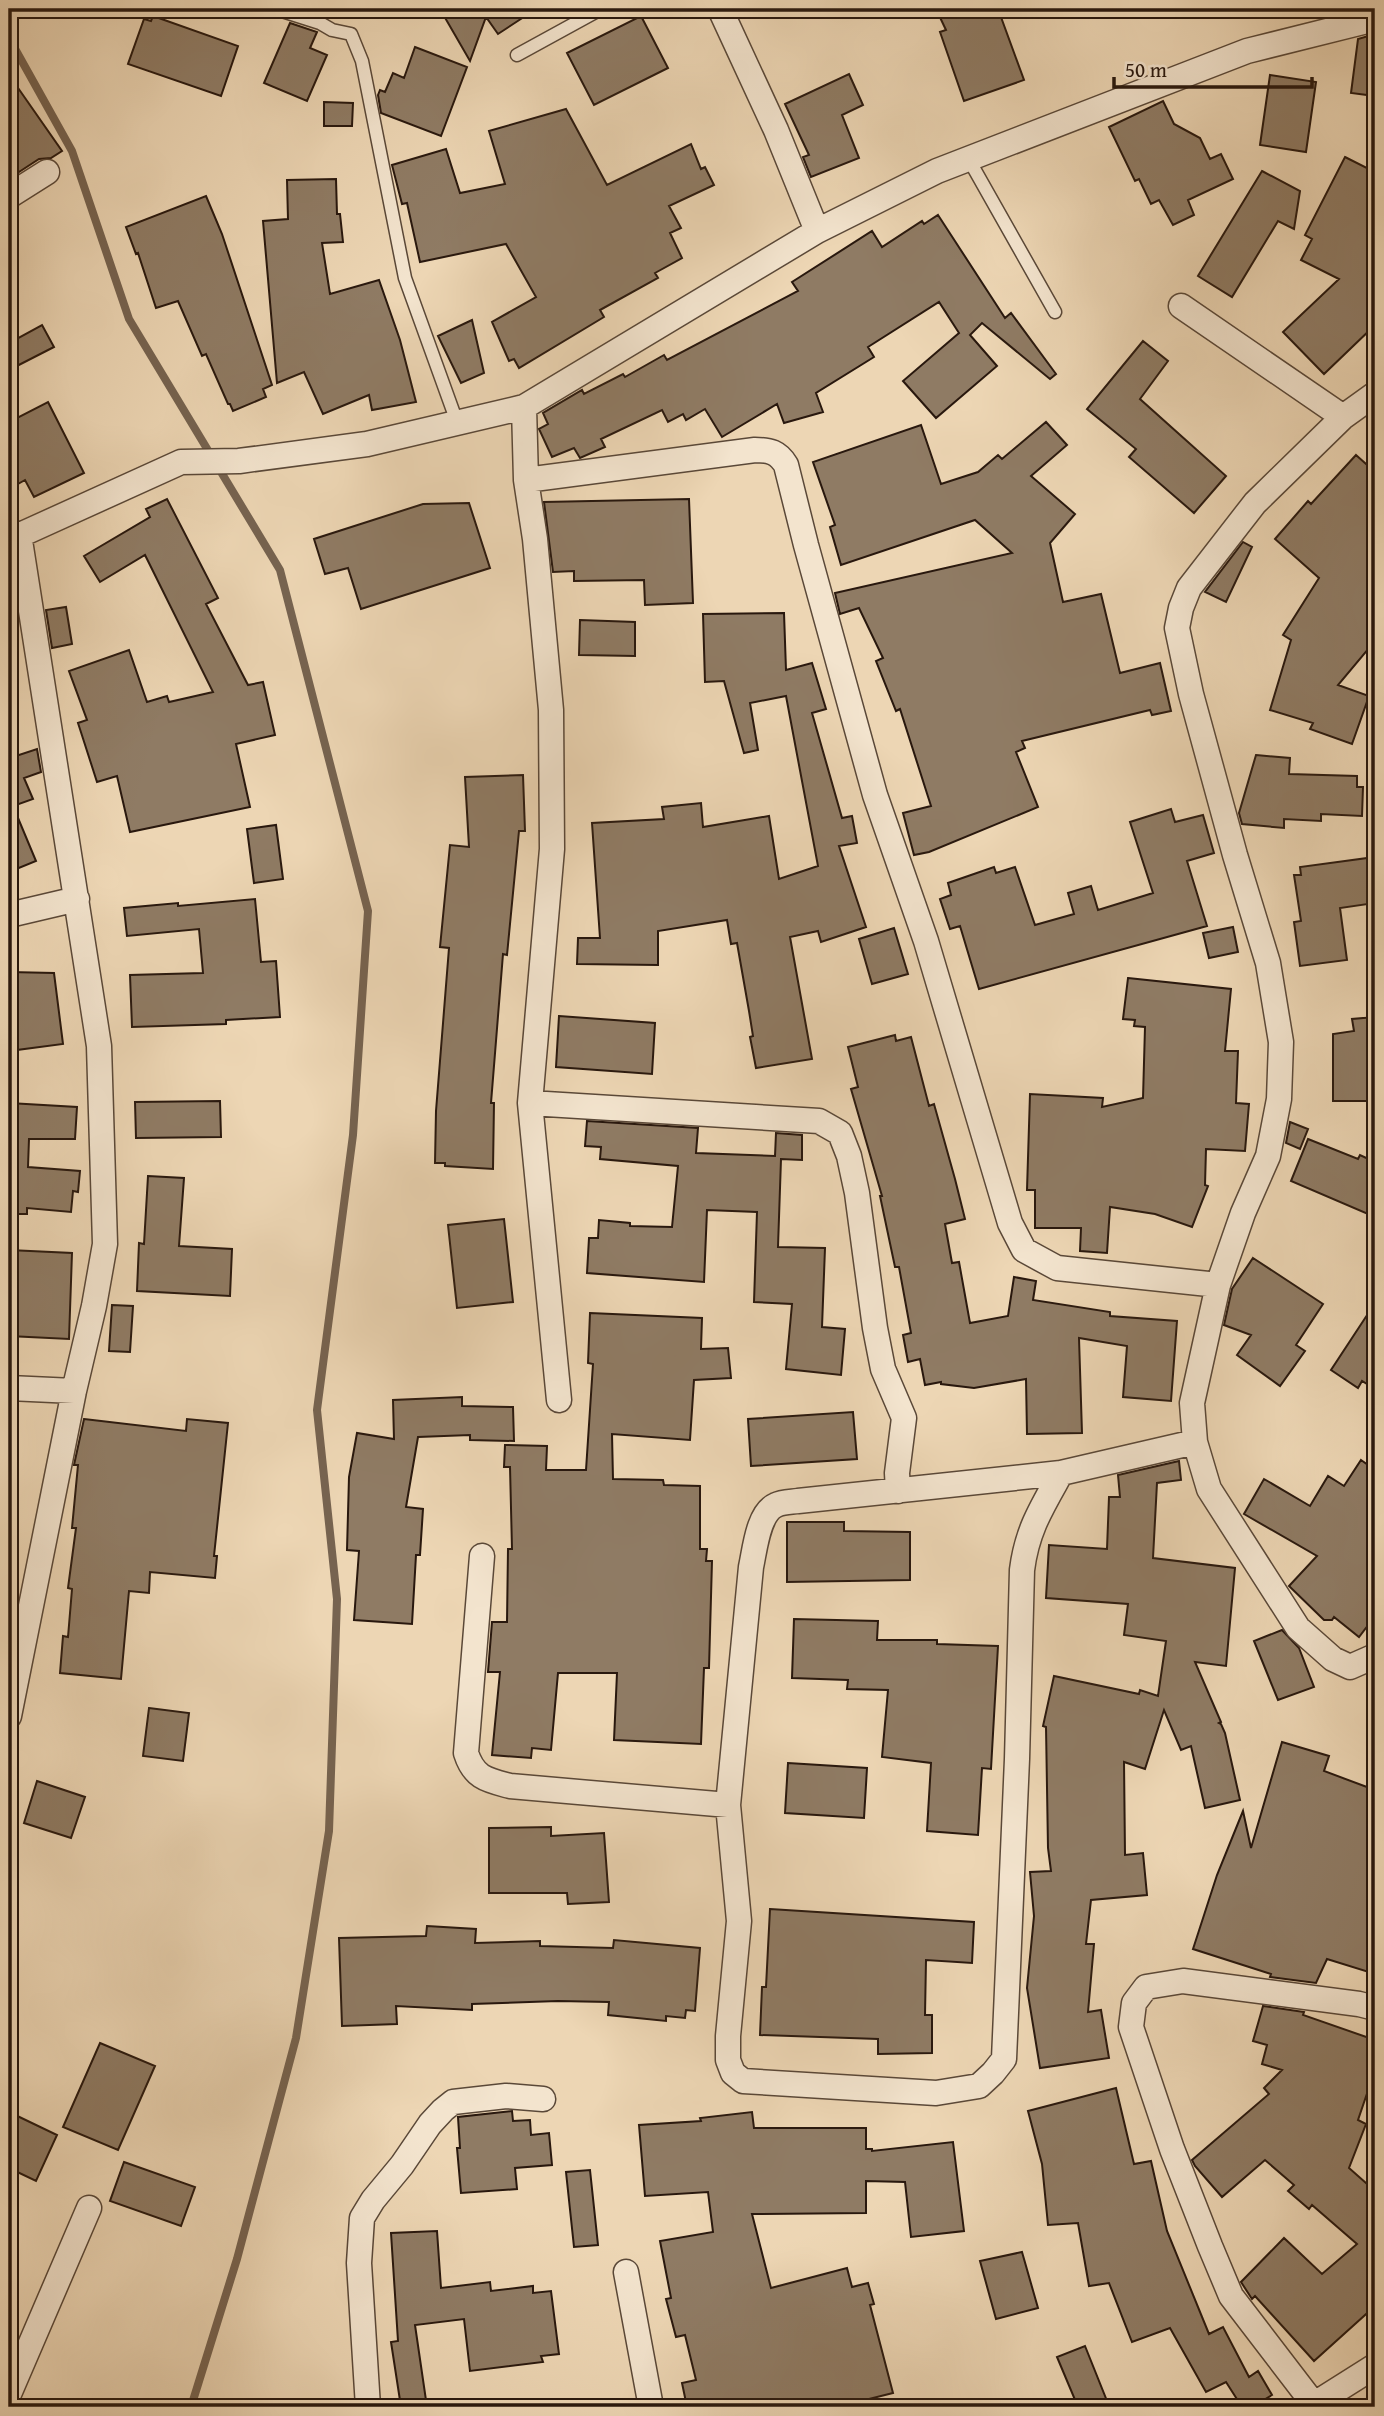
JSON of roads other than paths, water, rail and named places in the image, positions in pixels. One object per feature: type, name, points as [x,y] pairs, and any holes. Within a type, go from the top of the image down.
[{"type":"street","points":[[720,9],[776,130],[817,230]]},
{"type":"street","points":[[9,1716],[105,1244],[99,1046],[14,537],[181,462],[239,461],[367,444],[524,407],[817,230],[937,171],[1247,51],[1375,19]]},
{"type":"street","points":[[9,196],[47,172]]},
{"type":"street","points":[[1181,306],[1343,417]]},
{"type":"street","points":[[1375,394],[1343,417],[1247,513],[1189,589],[1177,628],[1191,694],[1231,842],[1268,963],[1281,1042],[1279,1099],[1268,1156],[1243,1213],[1218,1285],[1192,1403],[1195,1442],[1209,1489],[1298,1628],[1334,1659],[1350,1667],[1375,1656]]},
{"type":"street","points":[[524,407],[526,480],[535,539],[551,710],[552,849],[530,1103],[559,1401]]},
{"type":"street","points":[[526,480],[755,450],[767,450],[779,455],[786,465],[875,795],[926,942],[1010,1223],[1024,1250],[1057,1268],[1218,1285]]},
{"type":"street","points":[[9,915],[76,898]]},
{"type":"street","points":[[530,1103],[819,1121],[839,1133],[849,1156],[857,1193],[883,1369],[904,1418],[898,1465],[898,1491]]},
{"type":"street","points":[[9,1388],[74,1391]]},
{"type":"street","points":[[1061,1473],[1036,1517],[1025,1545],[1004,2059],[979,2086],[936,2093],[743,2081],[733,2073],[728,2060],[738,1921],[728,1805],[751,1567],[758,1530],[770,1509],[778,1504],[1061,1473],[1195,1442]]},
{"type":"street","points":[[482,1556],[466,1754],[471,1769],[488,1780],[510,1786],[728,1805]]},
{"type":"street","points":[[1375,2008],[1183,1981],[1146,1987],[1134,2003],[1131,2027],[1172,2149],[1231,2296],[1314,2407],[1375,2365]]},
{"type":"street","points":[[368,2407],[359,2263],[362,2218],[430,2124],[453,2102],[506,2096],[543,2099]]},
{"type":"street","points":[[9,2394],[89,2208]]},
{"type":"street","points":[[626,2272],[651,2407]]},
{"type":"lane","points":[[276,9],[320,23],[332,30],[351,34],[362,61],[405,278],[457,422]]},
{"type":"lane","points":[[517,55],[601,9]]},
{"type":"lane","points":[[968,158],[1055,312]]},
{"type":"waterway","points":[[9,38],[72,151],[129,319],[280,570],[368,911],[353,1135],[317,1410],[337,1599],[329,1831],[296,2038],[237,2259],[191,2407]]}]
